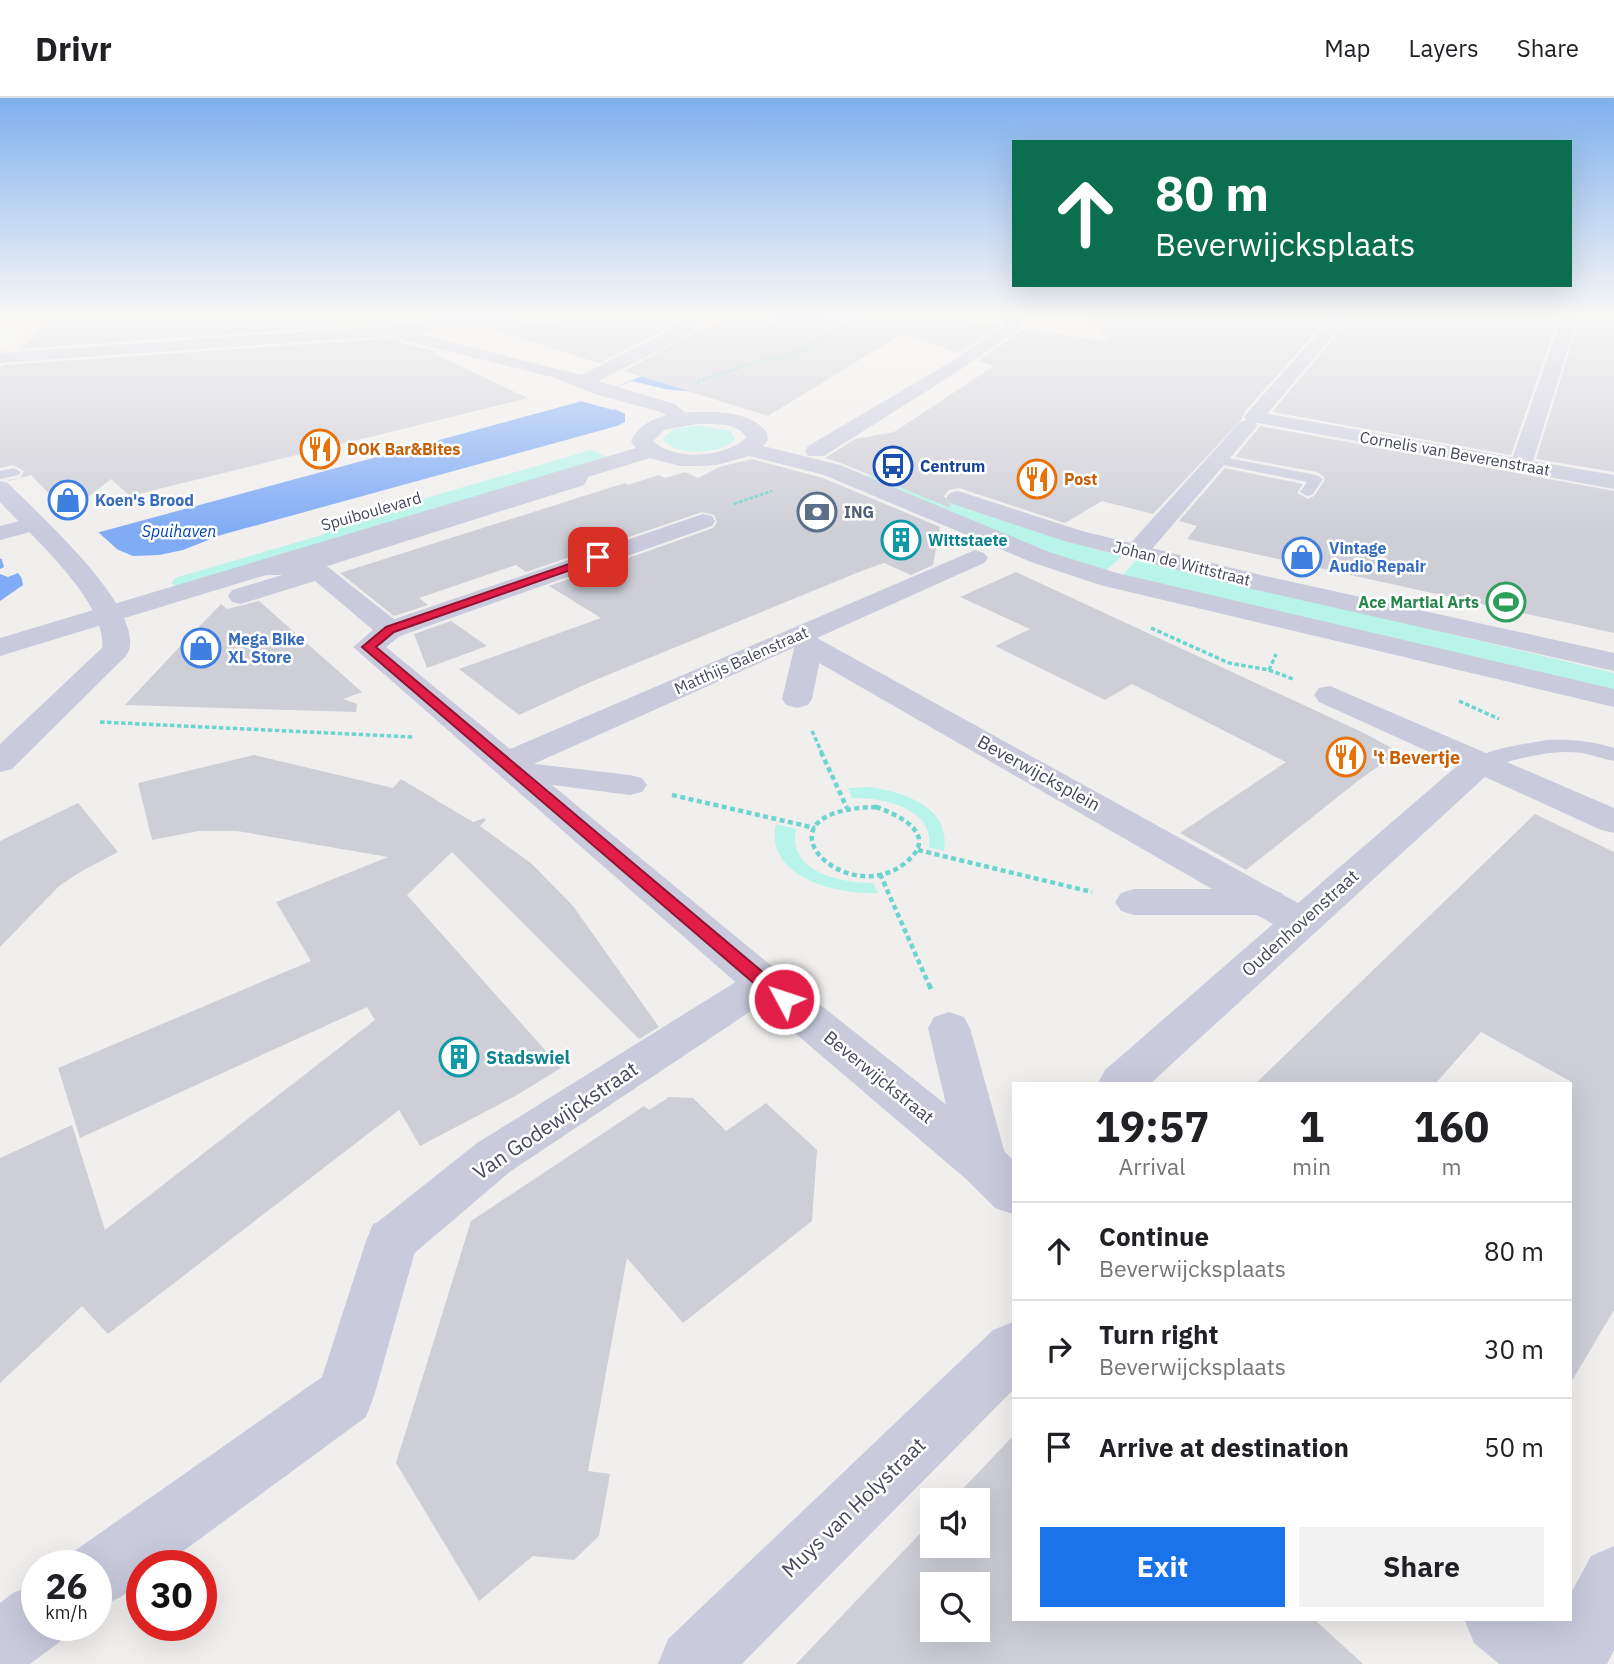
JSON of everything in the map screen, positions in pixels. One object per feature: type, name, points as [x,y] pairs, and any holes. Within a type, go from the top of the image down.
[{"type":"street","points":[[593,386],[668,408],[684,419]]},
{"type":"street","points":[[824,461],[926,386]]},
{"type":"street","points":[[1136,552],[1281,386]]},
{"type":"street","points":[[1521,465],[1547,386]]},
{"type":"street","points":[[684,419],[737,421],[751,427],[753,443],[726,456],[699,459],[671,457],[648,442],[667,422],[684,419]]},
{"type":"street","name":"Cornelis van Beverenstraat","points":[[1251,421],[1614,482]]},
{"type":"street","name":"Spuiboulevard","points":[[0,647],[101,596],[255,570],[585,470],[648,442]]},
{"type":"street","name":"Spuiboulevard","points":[[396,503],[648,442]]},
{"type":"street","name":"Johan de Wittstraat","points":[[753,443],[799,460],[824,461],[1073,536],[1261,583],[1614,662]]},
{"type":"street","name":"Johan de Wittstraat","points":[[824,461],[1040,557],[1109,579],[1614,698]]},
{"type":"street","points":[[0,762],[116,650],[118,634],[101,596],[34,524],[5,479]]},
{"type":"street","points":[[241,596],[319,572],[390,630],[703,521]]},
{"type":"street","points":[[0,533],[34,524]]},
{"type":"street","name":"Matthijs Balenstraat","points":[[512,768],[801,641],[975,558]]},
{"type":"street","name":"Beverwijckstraat","points":[[390,630],[368,647],[764,983],[1004,1180]]},
{"type":"street","points":[[797,699],[801,641]]},
{"type":"street","name":"Beverwijcksplein","points":[[801,641],[1285,912]]},
{"type":"street","points":[[1331,695],[1614,822]]},
{"type":"street","name":"Oudenhovenstraat","points":[[1122,1082],[1285,912],[1480,763]]},
{"type":"street","points":[[512,768],[630,785]]},
{"type":"street","points":[[1134,902],[1285,912]]},
{"type":"street","name":"Van Godewijckstraat","points":[[112,1563],[345,1396],[392,1241],[494,1157],[764,983]]},
{"type":"street","points":[[949,1028],[1004,1180]]},
{"type":"street","name":"Muys van Holystraat","points":[[693,1664],[1012,1351]]},
{"type":"street","points":[[1571,1664],[1614,1579]]},
{"type":"street","points":[[1500,1621],[1552,1664]]},
{"type":"street","points":[[0,1644],[21,1629]]},
{"type":"lane","points":[[1218,460],[1316,479],[1307,492]]},
{"type":"lane","points":[[1480,763],[1527,749],[1562,744],[1600,749],[1614,755]]},
{"type":"path","points":[[703,521],[702,515],[824,461]]},
{"type":"path","points":[[1142,624],[1229,663],[1269,670],[1331,695]]},
{"type":"path","points":[[797,699],[847,808]]},
{"type":"path","points":[[45,719],[411,738],[456,719]]},
{"type":"path","points":[[630,785],[815,828]]},
{"type":"path","points":[[876,807],[906,819],[916,828],[918,850],[903,865],[880,874],[856,874],[834,867],[818,856],[812,842],[815,828],[826,816],[847,808],[876,807]]},
{"type":"path","points":[[918,850],[1134,902]]},
{"type":"path","points":[[880,874],[949,1028]]},
{"type":"green space","points":[[698,425],[731,431],[735,440],[728,445],[700,452],[680,450],[664,441],[664,437],[674,429]]},
{"type":"green space","points":[[591,450],[610,458],[177,586],[172,584],[178,577],[322,535],[364,516]]},
{"type":"green space","points":[[869,474],[1122,556],[1103,573],[1064,561],[866,478]]},
{"type":"green space","points":[[1137,559],[1614,673],[1614,695],[1120,578]]},
{"type":"green space","points":[[869,787],[897,793],[923,804],[941,823],[945,836],[944,851],[929,847],[929,834],[924,823],[915,814],[891,803],[852,798],[848,788]]},
{"type":"green space","points":[[776,824],[796,829],[795,844],[808,865],[819,872],[846,881],[873,883],[878,893],[844,891],[825,886],[793,870],[781,858],[775,843]]},
{"type":"water","name":"Spuihaven","points":[[618,386],[707,386],[695,392],[664,389],[615,409],[625,414],[625,422],[617,426],[221,535],[183,550],[159,555],[133,556],[116,549],[21,576],[23,585],[0,601],[0,559],[399,451],[420,450],[439,440],[582,401]]},
{"type":"pier","points":[[619,386],[653,386],[665,389],[613,410],[580,401]]},
{"type":"pier","points":[[97,531],[118,550],[21,577],[18,573],[8,577],[0,574],[0,569],[4,567],[1,557]]},
{"type":"building","points":[[0,386],[503,386],[528,398],[130,496],[111,479],[68,513],[31,475],[20,478],[24,471],[13,465],[0,468]]},
{"type":"building","points":[[672,386],[817,386],[768,416]]},
{"type":"building","points":[[964,386],[1267,386],[1245,411],[1242,419],[1153,514],[1102,501],[1065,523],[959,488],[949,490],[944,496],[951,506],[948,507],[825,458],[855,439],[894,432]]},
{"type":"building","points":[[1294,386],[1535,386],[1511,455],[1272,412]]},
{"type":"building","points":[[1558,386],[1614,386],[1614,472],[1536,459]]},
{"type":"building","points":[[1260,426],[1614,491],[1614,633],[1187,539],[1197,526],[1179,521],[1225,468],[1303,484],[1297,493],[1308,499],[1314,496],[1325,480],[1317,472],[1235,457]]},
{"type":"building","points":[[752,459],[823,478],[940,527],[933,565],[911,575],[884,563],[864,570],[593,681],[519,715],[459,669],[601,618],[549,586],[713,528],[717,522],[714,515],[702,512],[526,572],[516,565],[419,598],[428,605],[394,616],[340,573],[625,483],[628,485],[659,475],[665,478],[685,472],[698,478],[719,467]]},
{"type":"building","points":[[1016,572],[1364,733],[1399,752],[1359,780],[1246,870],[1180,833],[1286,762],[1132,684],[1105,700],[995,646],[1030,629],[960,597]]},
{"type":"building","points":[[259,601],[362,692],[343,699],[357,704],[356,712],[125,705],[185,641],[194,644],[188,638],[221,604],[227,609]]},
{"type":"building","points":[[451,621],[487,646],[427,668],[414,634]]},
{"type":"building","name":"Stadswiel","points":[[254,755],[393,788],[401,779],[473,822],[484,818],[486,820],[480,826],[532,864],[573,906],[659,1027],[639,1039],[452,852],[407,895],[561,1068],[517,1095],[420,1146],[399,1110],[108,1334],[82,1306],[0,1383],[0,1158],[72,1125],[105,1230],[375,1020],[367,1007],[80,1138],[58,1068],[311,961],[276,902],[388,857],[237,831],[199,831],[152,840],[138,783]]},
{"type":"building","points":[[78,803],[118,852],[59,886],[0,947],[0,841]]},
{"type":"building","points":[[1535,814],[1614,852],[1614,1310],[1572,1381],[1572,1082],[1481,1032],[1437,1082],[1257,1082]]},
{"type":"building","points":[[669,1097],[693,1098],[726,1131],[766,1103],[817,1150],[812,1221],[683,1323],[627,1258],[588,1471],[610,1474],[599,1536],[574,1560],[533,1556],[479,1601],[396,1463],[471,1221],[644,1106],[649,1110]]},
{"type":"building","points":[[1012,1437],[1012,1621],[1316,1621],[1363,1664],[796,1664],[920,1534],[920,1558],[990,1558],[990,1488],[963,1488]]},
{"type":"place","name":"DOK Bar&Bites","points":[[320,449]]},
{"type":"place","name":"Centrum","points":[[893,466]]},
{"type":"place","name":"Post","points":[[1037,479]]},
{"type":"place","name":"Koen's Brood","points":[[68,500]]},
{"type":"place","name":"ING","points":[[817,512]]},
{"type":"place","name":"Wittstaete","points":[[901,540]]},
{"type":"place","name":"Vintage Audio Repair","points":[[1302,557]]},
{"type":"place","name":"Ace Martial Arts","points":[[1506,602]]},
{"type":"place","name":"Mega Bike XL Store","points":[[201,648]]},
{"type":"place","name":"'t Bevertje","points":[[1346,757]]},
{"type":"place","name":"Stadswiel","points":[[459,1057]]},
{"type":"route","points":[[598,557],[390,630],[368,647],[784,999]]}]
